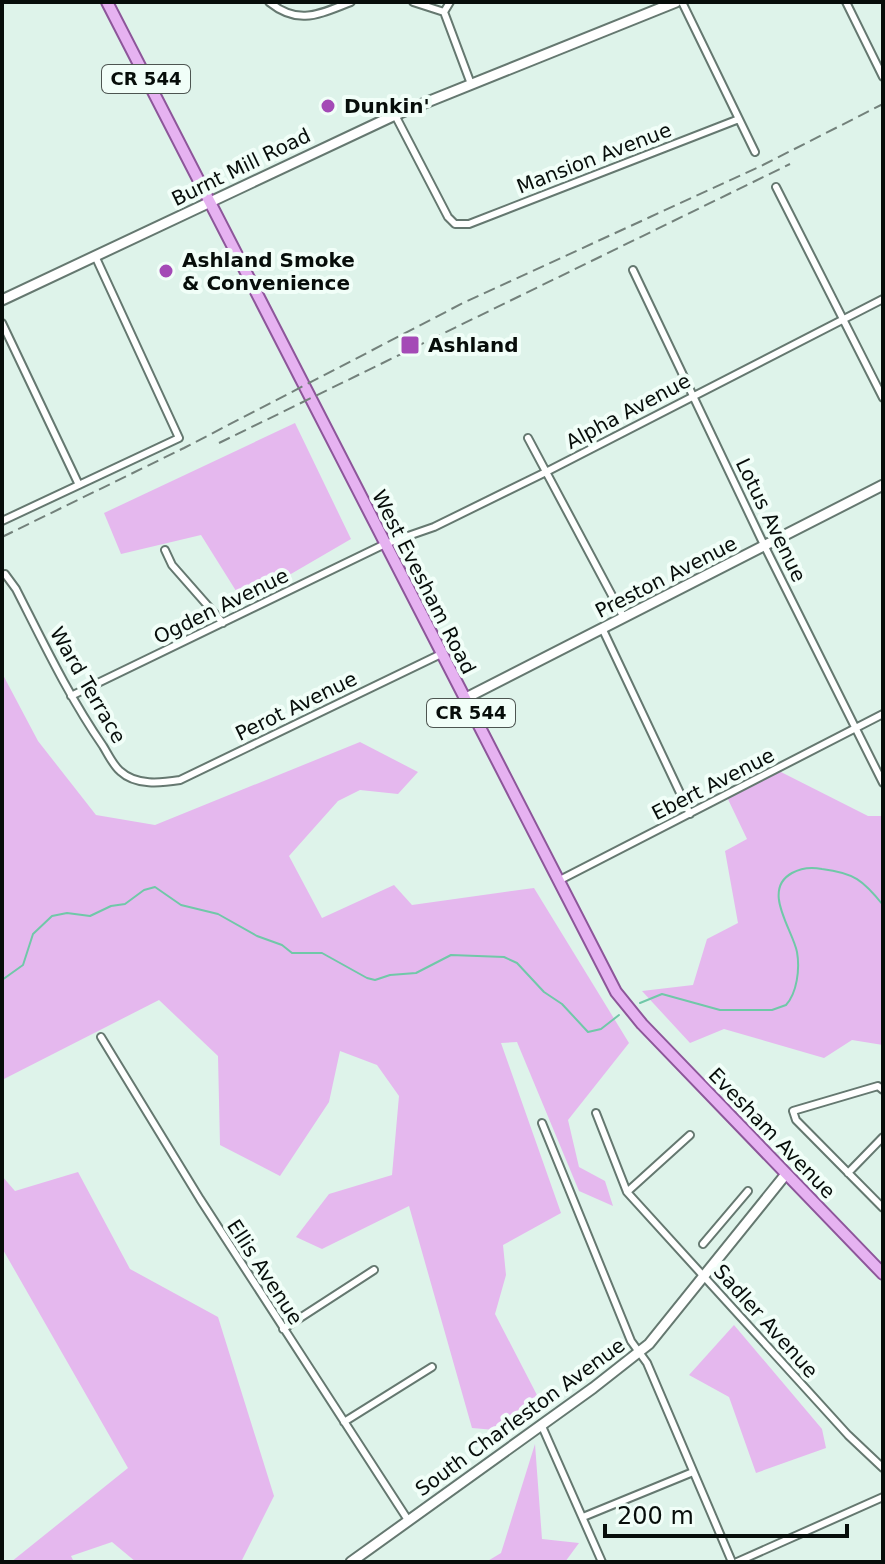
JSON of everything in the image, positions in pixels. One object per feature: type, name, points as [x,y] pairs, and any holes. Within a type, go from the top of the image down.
[{"type":"main road","name":"CR 544","points":[[107,2],[209,202]]},
{"type":"main road","name":"West Evesham Road","points":[[209,202],[616,992],[636,1016]]},
{"type":"main road","name":"Evesham Avenue","points":[[636,1016],[883,1274]]},
{"type":"street","points":[[269,2],[289,15],[303,17],[351,2]]},
{"type":"street","points":[[413,2],[444,12]]},
{"type":"street","points":[[444,12],[450,2]]},
{"type":"street","name":"Burnt Mill Road","points":[[2,300],[395,115],[679,2]]},
{"type":"street","points":[[679,2],[755,152]]},
{"type":"street","points":[[846,2],[883,77]]},
{"type":"street","points":[[444,12],[471,84]]},
{"type":"street","name":"Mansion Avenue","points":[[395,115],[448,217],[459,224],[469,224],[739,119]]},
{"type":"street","points":[[776,187],[883,398]]},
{"type":"street","points":[[2,521],[179,438],[96,258]]},
{"type":"street","name":"Lotus Avenue","points":[[633,270],[765,547],[883,783]]},
{"type":"street","name":"Alpha Avenue","points":[[385,544],[434,527],[546,472],[883,299]]},
{"type":"street","points":[[2,323],[79,485]]},
{"type":"street","points":[[528,438],[624,619]]},
{"type":"street","name":"Preston Avenue","points":[[464,699],[883,485]]},
{"type":"street","name":"Ogden Avenue","points":[[71,696],[385,544]]},
{"type":"street","points":[[165,550],[172,565],[223,623]]},
{"type":"street","name":"Ward Terrace","points":[[3,575],[16,589],[71,696],[120,771],[136,780],[164,783]]},
{"type":"street","points":[[603,630],[690,814]]},
{"type":"street","name":"Perot Avenue","points":[[164,783],[180,780],[441,654]]},
{"type":"street","name":"Ebert Avenue","points":[[558,881],[883,714]]},
{"type":"street","name":"Ellis Avenue","points":[[101,1037],[200,1199],[408,1520]]},
{"type":"street","points":[[883,1090],[878,1086],[793,1111],[796,1120],[883,1208]]},
{"type":"street","points":[[596,1113],[627,1192],[690,1135]]},
{"type":"street","points":[[542,1123],[631,1341],[647,1363],[734,1562],[883,1497]]},
{"type":"street","points":[[848,1173],[883,1137]]},
{"type":"street","name":"South Charleston Avenue","points":[[351,1562],[649,1344],[786,1174]]},
{"type":"street","points":[[703,1244],[748,1191]]},
{"type":"street","name":"Sadler Avenue","points":[[627,1192],[848,1435],[883,1468]]},
{"type":"street","points":[[726,1217],[742,1229]]},
{"type":"street","points":[[283,1329],[374,1270]]},
{"type":"street","points":[[344,1422],[432,1367]]},
{"type":"street","points":[[541,1424],[602,1562]]},
{"type":"street","points":[[583,1517],[693,1472]]},
{"type":"shaded area","points":[[295,423],[351,539],[243,602],[201,535],[121,554],[104,513]]},
{"type":"shaded area","points":[[2,673],[38,741],[96,815],[155,825],[360,742],[418,772],[398,794],[360,790],[338,801],[289,856],[322,918],[394,885],[412,905],[534,888],[629,1043],[568,1120],[579,1167],[605,1181],[613,1206],[579,1191],[517,1042],[501,1043],[561,1213],[503,1245],[506,1275],[495,1314],[538,1397],[495,1430],[472,1428],[409,1206],[322,1249],[296,1237],[329,1194],[392,1175],[399,1096],[377,1065],[340,1051],[329,1102],[280,1176],[220,1145],[218,1056],[159,1000],[2,1080]]},
{"type":"shaded area","points":[[773,768],[868,816],[883,816],[883,1045],[852,1040],[824,1058],[724,1029],[690,1043],[642,991],[693,985],[707,939],[738,923],[725,851],[747,839],[725,793]]},
{"type":"shaded area","points":[[78,1172],[130,1269],[218,1317],[274,1496],[241,1562],[136,1562],[112,1542],[71,1556],[74,1562],[11,1562],[128,1468],[2,1248],[2,1176],[15,1191]]},
{"type":"shaded area","points":[[734,1325],[822,1429],[826,1448],[756,1473],[729,1397],[689,1375]]},
{"type":"shaded area","points":[[535,1444],[542,1539],[579,1543],[565,1562],[486,1562],[501,1553]]},
{"type":"waterway","points":[[640,1003],[662,994],[720,1010],[772,1010],[786,1005],[795,987],[798,959],[781,911],[779,889],[783,880],[795,871],[814,868],[850,876],[870,889],[883,905]]},
{"type":"waterway","points":[[2,980],[23,965],[33,934],[52,916],[67,913],[90,916],[111,906],[125,904],[144,890],[155,887],[181,905],[218,914],[257,936],[282,945],[292,953],[322,953],[367,978],[375,980],[390,975],[416,973],[451,955],[504,957],[517,963],[588,1032],[601,1029],[619,1015]]},
{"type":"railway","points":[[2,537],[184,448],[463,303],[761,166],[883,104]]},
{"type":"railway","points":[[219,443],[790,164]]},
{"type":"place","name":"Dunkin'","points":[[328,106]]},
{"type":"place","name":"Ashland Smoke & Convenience","points":[[166,271]]},
{"type":"place","name":"Ashland","points":[[410,345]]}]
